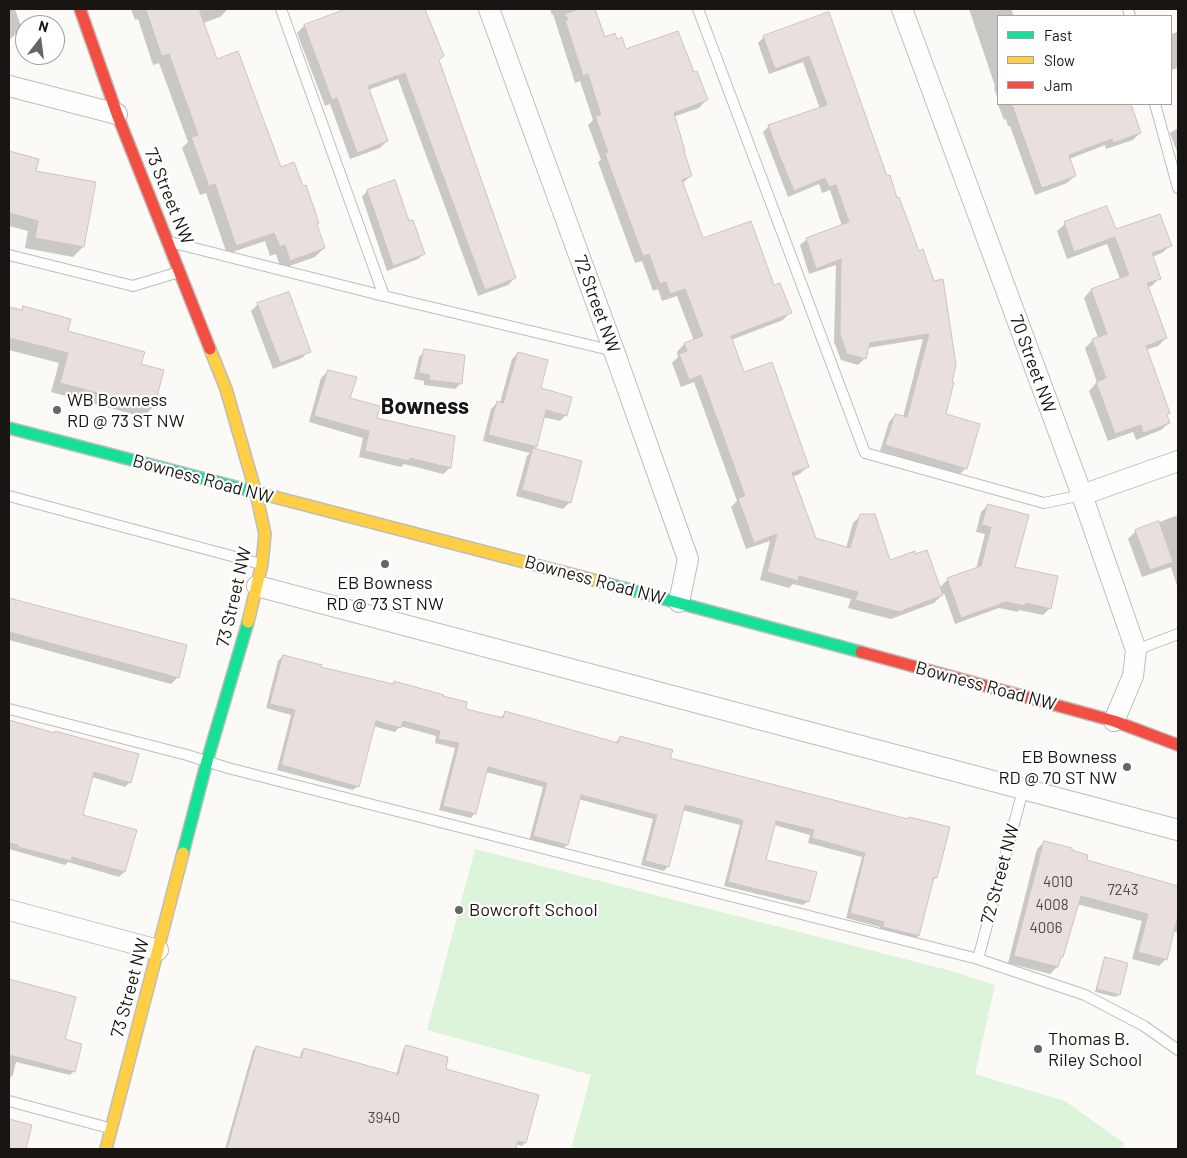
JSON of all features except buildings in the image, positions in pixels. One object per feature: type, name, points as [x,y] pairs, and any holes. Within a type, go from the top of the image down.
[{"type":"street","name":"73 Street NW","points":[[80,9],[117,114],[226,389],[256,493],[265,534],[262,564],[257,586],[207,762],[106,1149]]},
{"type":"street","name":"72 Street NW","points":[[489,9],[688,559],[679,602]]},
{"type":"street","name":"70 Street NW","points":[[902,9],[1082,495],[1136,650],[1133,676],[1114,720]]},
{"type":"street","points":[[9,86],[117,114]]},
{"type":"street","name":"Bowness Road NW","points":[[9,428],[679,602],[1114,720],[1178,745]]},
{"type":"street","points":[[1082,495],[1178,461]]},
{"type":"street","points":[[257,586],[1178,830]]},
{"type":"street","points":[[9,910],[158,950]]},
{"type":"lane","points":[[281,9],[384,296]]},
{"type":"lane","points":[[698,9],[865,453],[1044,503],[1082,495]]},
{"type":"lane","points":[[1155,105],[1178,188]]},
{"type":"lane","points":[[168,241],[384,296],[614,351]]},
{"type":"lane","points":[[9,255],[133,286],[180,271]]},
{"type":"lane","points":[[9,496],[262,564]]},
{"type":"lane","points":[[1136,650],[1178,634]]},
{"type":"lane","points":[[9,709],[207,762],[978,959],[1085,995],[1144,1026],[1178,1050]]},
{"type":"lane","name":"72 Street NW","points":[[978,959],[1023,790]]},
{"type":"lane","points":[[9,1101],[111,1129]]},
{"type":"green space","points":[[475,849],[948,970],[995,985],[975,1074],[1065,1101],[1124,1143],[1123,1149],[571,1149],[591,1075],[427,1030]]},
{"type":"traffic: fast","points":[[9,428],[263,494]]},
{"type":"traffic: fast","points":[[601,582],[861,652]]},
{"type":"traffic: fast","points":[[183,853],[207,761],[248,622]]},
{"type":"traffic: slow","points":[[210,349],[226,389],[256,493],[265,534],[262,564],[248,622]]},
{"type":"traffic: slow","points":[[263,494],[601,582]]},
{"type":"traffic: slow","points":[[106,1149],[183,853]]},
{"type":"traffic: jam","points":[[80,9],[117,114],[210,349]]},
{"type":"traffic: jam","points":[[861,652],[1114,721],[1178,745]]},
{"type":"place","name":"WB Bowness RD @ 73 ST NW","points":[[57,410]]},
{"type":"place","name":"EB Bowness RD @ 73 ST NW","points":[[385,564]]},
{"type":"place","name":"EB Bowness RD @ 70 ST NW","points":[[1127,767]]},
{"type":"place","name":"Bowcroft School","points":[[459,910]]},
{"type":"place","name":"Thomas B. Riley School","points":[[1038,1049]]},
{"type":"district","name":"Bowness","points":[[425,407]]}]
